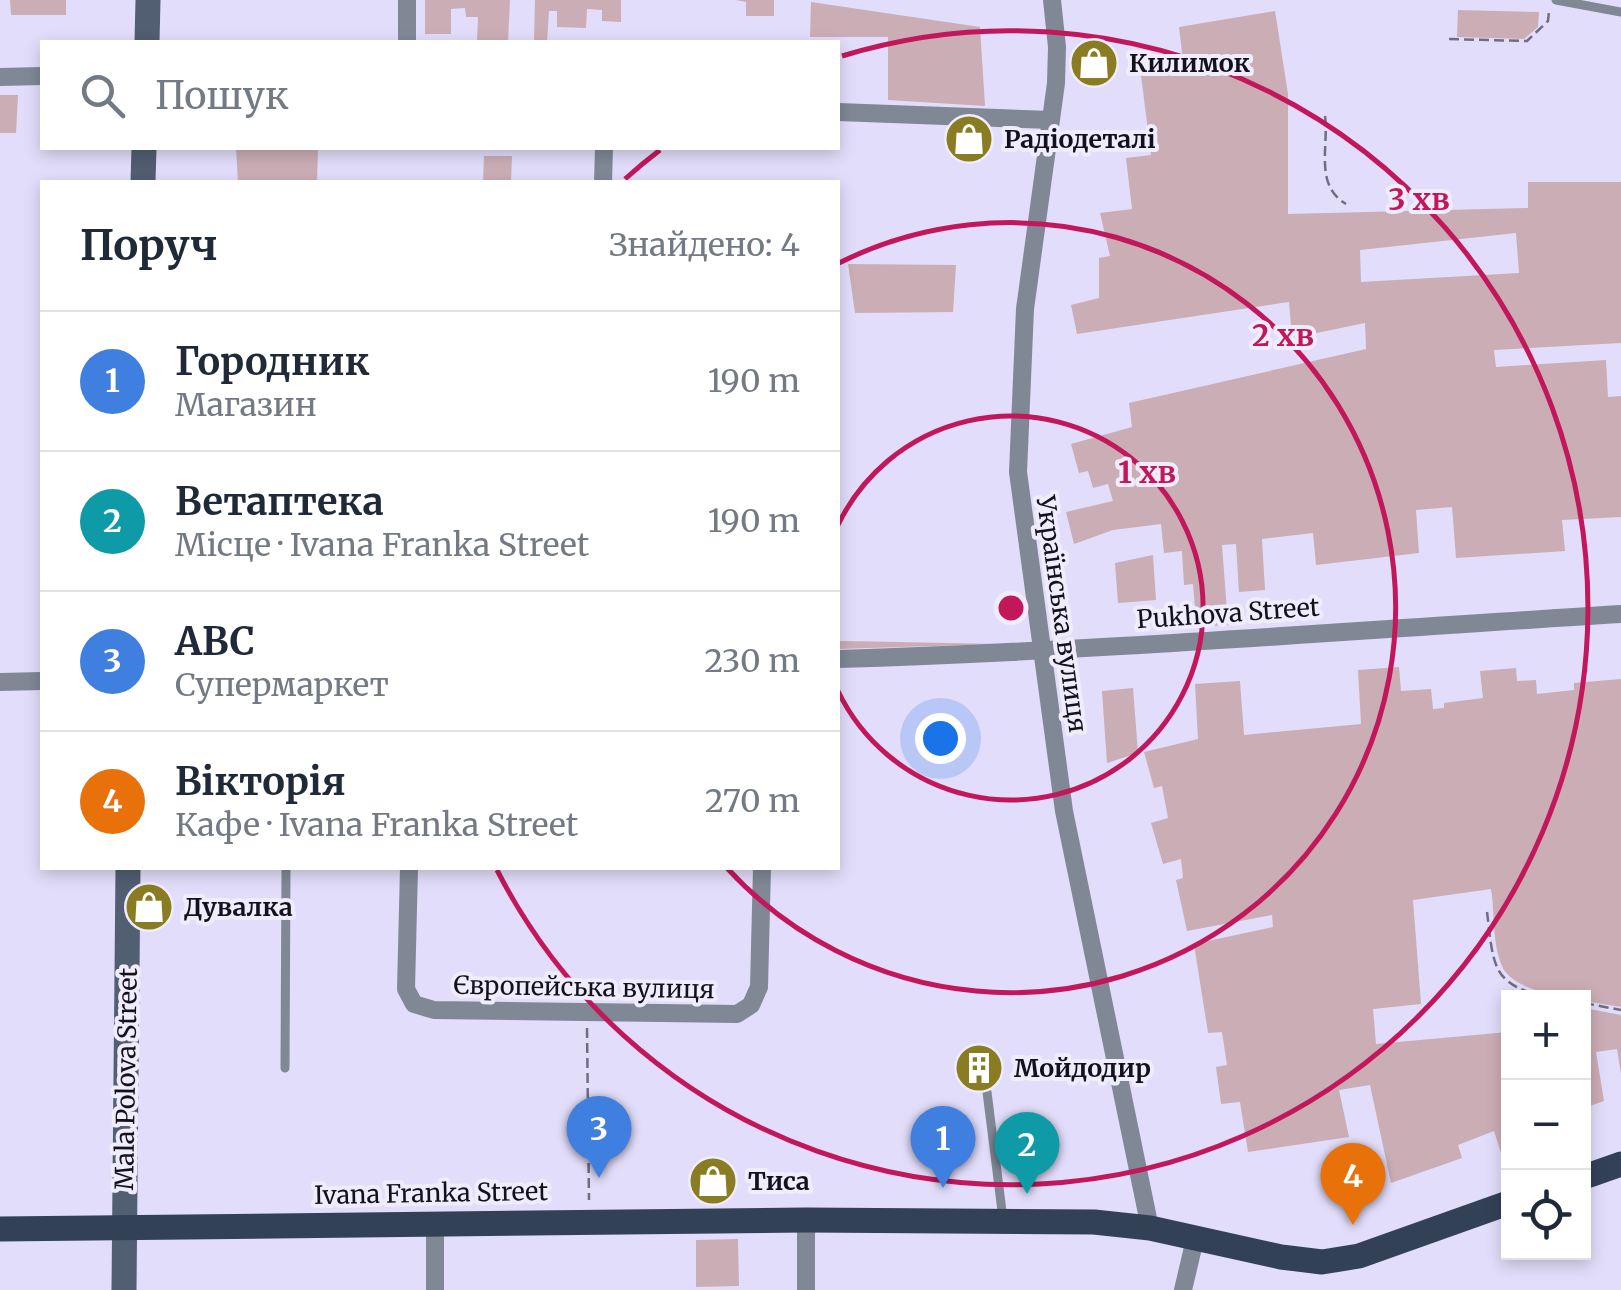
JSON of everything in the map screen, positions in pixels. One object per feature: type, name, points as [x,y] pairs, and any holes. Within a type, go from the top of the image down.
[{"type":"main road","points":[[1591,1175],[1621,1164]]},
{"type":"main road","name":"Ivana Franka Street","points":[[0,1229],[806,1220],[1094,1222],[1150,1228],[1281,1258],[1342,1260],[1501,1206]]},
{"type":"street","points":[[147,40],[148,0]]},
{"type":"street","points":[[407,0],[407,40]]},
{"type":"street","name":"Українська вулиця","points":[[1052,0],[1057,64],[1026,296],[1017,443],[1020,499],[1045,653],[1064,812],[1150,1228]]},
{"type":"street","points":[[0,77],[40,76]]},
{"type":"street","points":[[840,112],[1052,120]]},
{"type":"street","points":[[144,150],[144,180]]},
{"type":"street","points":[[603,180],[604,150]]},
{"type":"street","name":"Pukhova Street","points":[[840,659],[1045,653],[1170,641],[1621,614]]},
{"type":"street","points":[[0,682],[40,681]]},
{"type":"street","name":"Mala Polova Street","points":[[124,1290],[128,870]]},
{"type":"street","name":"Європейська вулиця","points":[[409,870],[406,989],[414,1004],[434,1010],[737,1014],[746,1010],[759,986],[762,870]]},
{"type":"street","points":[[806,1220],[806,1290]]},
{"type":"street","points":[[435,1223],[436,1290]]},
{"type":"street","points":[[1182,1290],[1195,1238]]},
{"type":"lane","points":[[1553,0],[1621,12]]},
{"type":"lane","points":[[285,1068],[286,870]]},
{"type":"lane","points":[[988,1092],[1004,1222]]},
{"type":"path","points":[[1449,38],[1527,41],[1548,21],[1553,0]]},
{"type":"path","points":[[1324,116],[1326,180],[1346,204]]},
{"type":"path","points":[[1488,912],[1492,953],[1503,978],[1520,990]]},
{"type":"path","points":[[1591,1004],[1621,1010]]},
{"type":"path","points":[[587,1012],[590,1222]]},
{"type":"shaded area","points":[[10,0],[66,0],[66,15],[11,15]]},
{"type":"shaded area","points":[[425,0],[510,0],[508,40],[477,40],[478,17],[466,17],[465,8],[451,9],[451,34],[425,34]]},
{"type":"shaded area","points":[[535,0],[621,0],[621,22],[602,21],[602,10],[587,9],[586,28],[557,27],[557,11],[549,11],[547,40],[534,40]]},
{"type":"shaded area","points":[[736,0],[774,0],[774,16],[746,16],[746,2]]},
{"type":"shaded area","points":[[811,2],[980,27],[985,106],[888,100],[888,37],[810,37]]},
{"type":"shaded area","points":[[1458,10],[1539,12],[1538,27],[1524,39],[1457,37]]},
{"type":"shaded area","points":[[1275,11],[1288,94],[1288,214],[1528,208],[1528,182],[1621,182],[1621,343],[1494,350],[1496,367],[1606,360],[1608,397],[1621,396],[1621,517],[1562,520],[1565,551],[1456,558],[1452,507],[1416,510],[1419,553],[1316,565],[1313,533],[1262,539],[1265,590],[1239,592],[1236,544],[1222,545],[1228,625],[1210,626],[1208,607],[1195,608],[1193,584],[1184,585],[1182,551],[1164,553],[1161,524],[1113,530],[1074,544],[1066,512],[1113,501],[1108,484],[1093,488],[1088,471],[1079,473],[1071,444],[1132,427],[1129,403],[1366,349],[1365,323],[1292,338],[1289,302],[1077,334],[1071,305],[1099,298],[1099,258],[1110,256],[1100,213],[1132,209],[1126,158],[1151,155],[1140,67],[1183,60],[1179,27]],"holes":[[[1516,233],[1519,273],[1361,282],[1360,250]]]},
{"type":"shaded area","points":[[0,95],[18,95],[16,133],[0,133]]},
{"type":"shaded area","points":[[236,150],[318,150],[317,180],[238,180]]},
{"type":"shaded area","points":[[484,156],[512,156],[511,180],[483,180]]},
{"type":"shaded area","points":[[848,264],[956,265],[953,312],[855,313]]},
{"type":"shaded area","points":[[1153,555],[1156,600],[1118,603],[1115,563]]},
{"type":"shaded area","points":[[840,641],[998,644],[840,649]]},
{"type":"shaded area","points":[[1399,667],[1401,691],[1431,689],[1433,709],[1444,708],[1444,703],[1483,698],[1480,671],[1516,668],[1517,681],[1536,680],[1537,694],[1574,690],[1574,683],[1621,679],[1621,1007],[1591,1002],[1591,990],[1535,990],[1509,976],[1497,948],[1491,889],[1413,900],[1421,1004],[1373,1009],[1376,1044],[1501,1033],[1501,1153],[1494,1131],[1458,1145],[1462,1158],[1391,1183],[1370,1085],[1339,1090],[1349,1137],[1248,1152],[1240,1102],[1221,1104],[1216,1067],[1227,1065],[1222,1032],[1208,1033],[1194,944],[1273,927],[1272,915],[1187,931],[1176,880],[1183,878],[1181,859],[1163,864],[1151,823],[1168,818],[1162,786],[1154,788],[1144,752],[1198,739],[1195,684],[1240,681],[1244,735],[1361,724],[1358,670]]},
{"type":"shaded area","points":[[1133,688],[1138,753],[1107,763],[1102,691]]},
{"type":"shaded area","points":[[1591,1009],[1621,1015],[1621,1074],[1617,1049],[1596,1052],[1604,1101],[1591,1106]]},
{"type":"shaded area","points":[[738,1239],[739,1286],[696,1287],[696,1240]]},
{"type":"place","name":"Килимок","points":[[1094,63]]},
{"type":"place","name":"Радіодеталі","points":[[969,139]]},
{"type":"place","name":"Дувалка","points":[[149,907]]},
{"type":"place","name":"Мойдодир","points":[[979,1068]]},
{"type":"place","name":"ABC","points":[[599,1178]]},
{"type":"place","name":"Тиса","points":[[713,1181]]},
{"type":"place","name":"Городник","points":[[943,1188]]},
{"type":"place","name":"Ветаптека","points":[[1027,1194]]},
{"type":"place","name":"Вікторія","points":[[1353,1225]]}]
